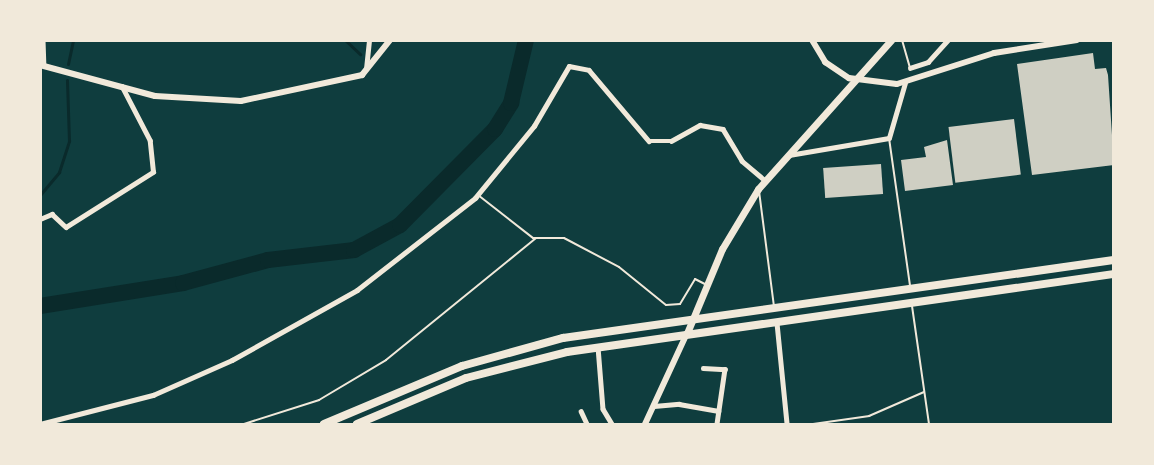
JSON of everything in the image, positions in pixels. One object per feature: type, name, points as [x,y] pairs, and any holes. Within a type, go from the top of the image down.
[{"type":"highway","points":[[324,424],[394,392],[516,349],[698,317],[1113,260]]},
{"type":"highway","points":[[357,424],[476,375],[598,347],[1113,274]]},
{"type":"main road","points":[[687,333],[698,317],[705,284],[758,189],[787,155],[861,80],[891,40]]},
{"type":"street","points":[[43,40],[42,64],[187,101],[241,101],[341,83],[367,71],[390,40]]},
{"type":"street","points":[[367,71],[369,40]]},
{"type":"street","points":[[812,40],[833,69],[861,80],[905,83],[994,53],[1077,40]]},
{"type":"street","points":[[910,68],[931,58],[948,40]]},
{"type":"street","points":[[931,58],[937,72]]},
{"type":"street","points":[[40,424],[153,395],[232,360],[357,290],[478,195],[534,126],[561,73],[579,65],[649,141],[671,141],[700,125],[723,129],[742,161],[765,180]]},
{"type":"street","points":[[787,155],[889,138],[905,83]]},
{"type":"street","points":[[40,219],[52,214],[66,227],[153,172],[150,141],[122,85]]},
{"type":"street","points":[[776,321],[787,424]]},
{"type":"street","points":[[645,424],[687,333]]},
{"type":"street","points":[[598,347],[603,409],[612,424]]},
{"type":"street","points":[[703,368],[725,369],[717,411],[717,424]]},
{"type":"street","points":[[654,406],[679,404],[717,411]]},
{"type":"street","points":[[581,411],[588,424]]},
{"type":"lane","points":[[902,40],[910,68]]},
{"type":"lane","points":[[889,138],[910,289]]},
{"type":"lane","points":[[758,189],[764,201],[775,308]]},
{"type":"lane","points":[[478,195],[536,238],[564,238],[619,267],[666,305],[680,304],[696,279],[705,284]]},
{"type":"lane","points":[[244,424],[319,400],[386,360],[536,238]]},
{"type":"lane","points":[[911,301],[929,424]]},
{"type":"lane","points":[[813,424],[869,416],[924,392]]},
{"type":"building","points":[[1093,53],[1095,69],[1106,68],[1108,75],[1114,165],[1032,175],[1017,64]]},
{"type":"building","points":[[1014,119],[1021,175],[955,183],[948,127]]},
{"type":"building","points":[[947,140],[953,185],[905,191],[901,160],[926,157],[924,147]]},
{"type":"building","points":[[881,164],[883,194],[825,198],[823,168]]},
{"type":"waterway","points":[[68,64],[73,40]]},
{"type":"waterway","points":[[345,40],[360,54]]},
{"type":"waterway","points":[[40,306],[183,283],[268,260],[354,250],[400,225],[495,129],[511,103],[526,40]]},
{"type":"waterway","points":[[40,195],[59,172],[69,141],[67,80]]}]
